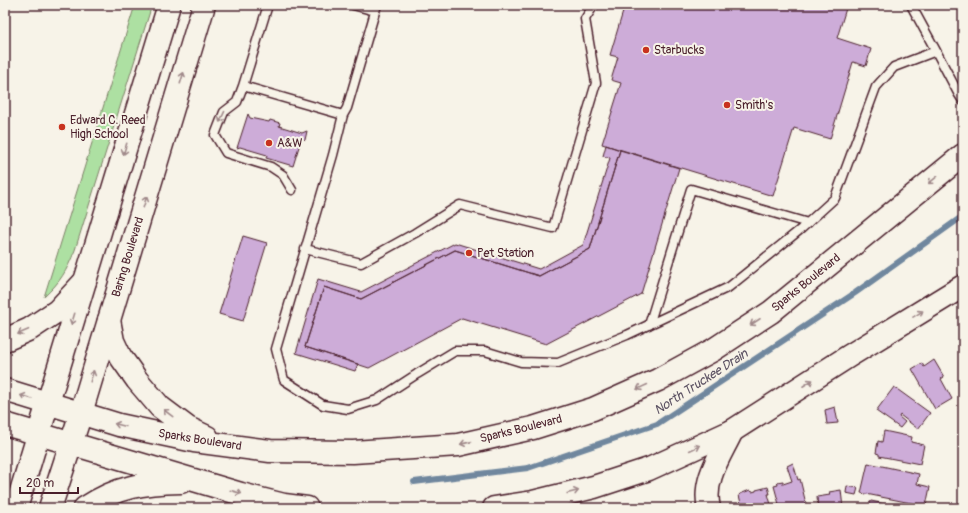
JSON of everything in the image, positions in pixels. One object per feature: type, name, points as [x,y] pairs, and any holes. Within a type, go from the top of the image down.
[{"type":"main road","points":[[16,508],[169,5]]},
{"type":"main road","name":"Baring Boulevard","points":[[50,508],[81,414],[204,5]]},
{"type":"main road","name":"Sparks Boulevard","points":[[5,390],[119,425],[194,441],[270,451],[354,452],[458,445],[533,428],[594,409],[658,380],[713,350],[770,312],[963,155]]},
{"type":"main road","points":[[5,340],[30,329],[56,311],[85,282]]},
{"type":"main road","points":[[494,508],[533,502],[594,487],[635,474],[732,431],[849,356],[963,286]]},
{"type":"main road","points":[[109,320],[113,341],[120,356],[137,380],[160,407],[188,428],[227,445]]},
{"type":"main road","points":[[5,424],[198,481],[284,505],[306,508]]},
{"type":"main road","points":[[709,507],[707,492],[709,479],[732,431]]},
{"type":"main road","points":[[85,508],[100,498],[126,488],[150,483],[198,481]]},
{"type":"lane","points":[[268,5],[237,102],[224,112],[215,135],[226,153],[271,167],[283,175],[292,190]]},
{"type":"lane","points":[[352,5],[376,8],[347,108],[343,115],[333,155],[276,349],[284,380],[323,405],[348,409],[376,400],[455,351],[485,351],[521,362],[558,363],[627,335],[729,287],[808,223],[836,198],[876,87],[894,67],[936,51]]},
{"type":"lane","points":[[305,249],[361,262],[415,233],[460,205],[553,228],[596,83],[585,19],[594,5]]},
{"type":"lane","points":[[911,5],[963,101]]},
{"type":"lane","points":[[243,86],[343,115]]},
{"type":"lane","points":[[649,325],[692,189],[808,223]]},
{"type":"green space","points":[[135,5],[152,5],[75,250],[62,276],[44,297]]},
{"type":"building","name":"Smith's","points":[[625,5],[847,5],[837,38],[871,49],[866,66],[853,62],[830,139],[794,128],[773,196],[602,144],[621,83],[611,80],[618,57],[610,55]]},
{"type":"building","name":"A&W","points":[[248,114],[250,118],[269,122],[270,120],[280,123],[279,126],[302,133],[307,131],[305,140],[302,137],[293,166],[266,158],[267,155],[240,147],[237,148]]},
{"type":"building","points":[[606,145],[620,150],[590,249],[539,276],[455,250],[361,299],[324,287],[305,347],[358,364],[355,371],[296,353],[318,279],[361,292],[455,243],[539,269],[583,245],[610,158],[603,156]]},
{"type":"building","points":[[620,150],[679,168],[641,294],[546,344],[462,318],[369,368],[305,347],[324,287],[361,299],[455,250],[539,276],[590,249]]},
{"type":"building","points":[[243,236],[267,243],[243,321],[219,314]]},
{"type":"building","points":[[934,360],[944,377],[941,379],[952,399],[935,409],[912,369],[922,363],[924,367]]},
{"type":"building","points":[[894,387],[930,413],[918,429],[900,415],[899,417],[905,422],[900,428],[876,411]]},
{"type":"building","points":[[835,407],[838,423],[827,424],[825,410]]},
{"type":"building","points":[[884,431],[912,437],[911,442],[924,445],[920,464],[879,456],[879,454],[876,453],[878,441],[882,442]]},
{"type":"building","points":[[793,463],[798,480],[800,479],[807,508],[780,508],[774,486],[778,485],[777,482],[783,481],[783,484],[792,481],[787,466]]},
{"type":"building","points":[[868,463],[919,474],[917,484],[930,487],[926,506],[861,493]]},
{"type":"building","points":[[847,486],[858,488],[856,495],[846,493]]},
{"type":"building","points":[[768,487],[770,494],[768,494],[772,508],[742,508],[740,494],[750,490],[752,492]]},
{"type":"building","points":[[841,490],[843,508],[818,508],[817,497],[830,495],[829,492]]},
{"type":"building","points":[[871,501],[904,508],[868,508]]},
{"type":"waterway","name":"North Truckee Drain","points":[[414,482],[528,468],[657,424],[855,293],[963,216]]},
{"type":"place","name":"Starbucks","points":[[646,50]]},
{"type":"place","name":"Smith's","points":[[727,105]]},
{"type":"place","name":"Edward C. Reed High School","points":[[62,127]]},
{"type":"place","name":"A&W","points":[[269,143]]},
{"type":"place","name":"Pet Station","points":[[469,253]]}]
